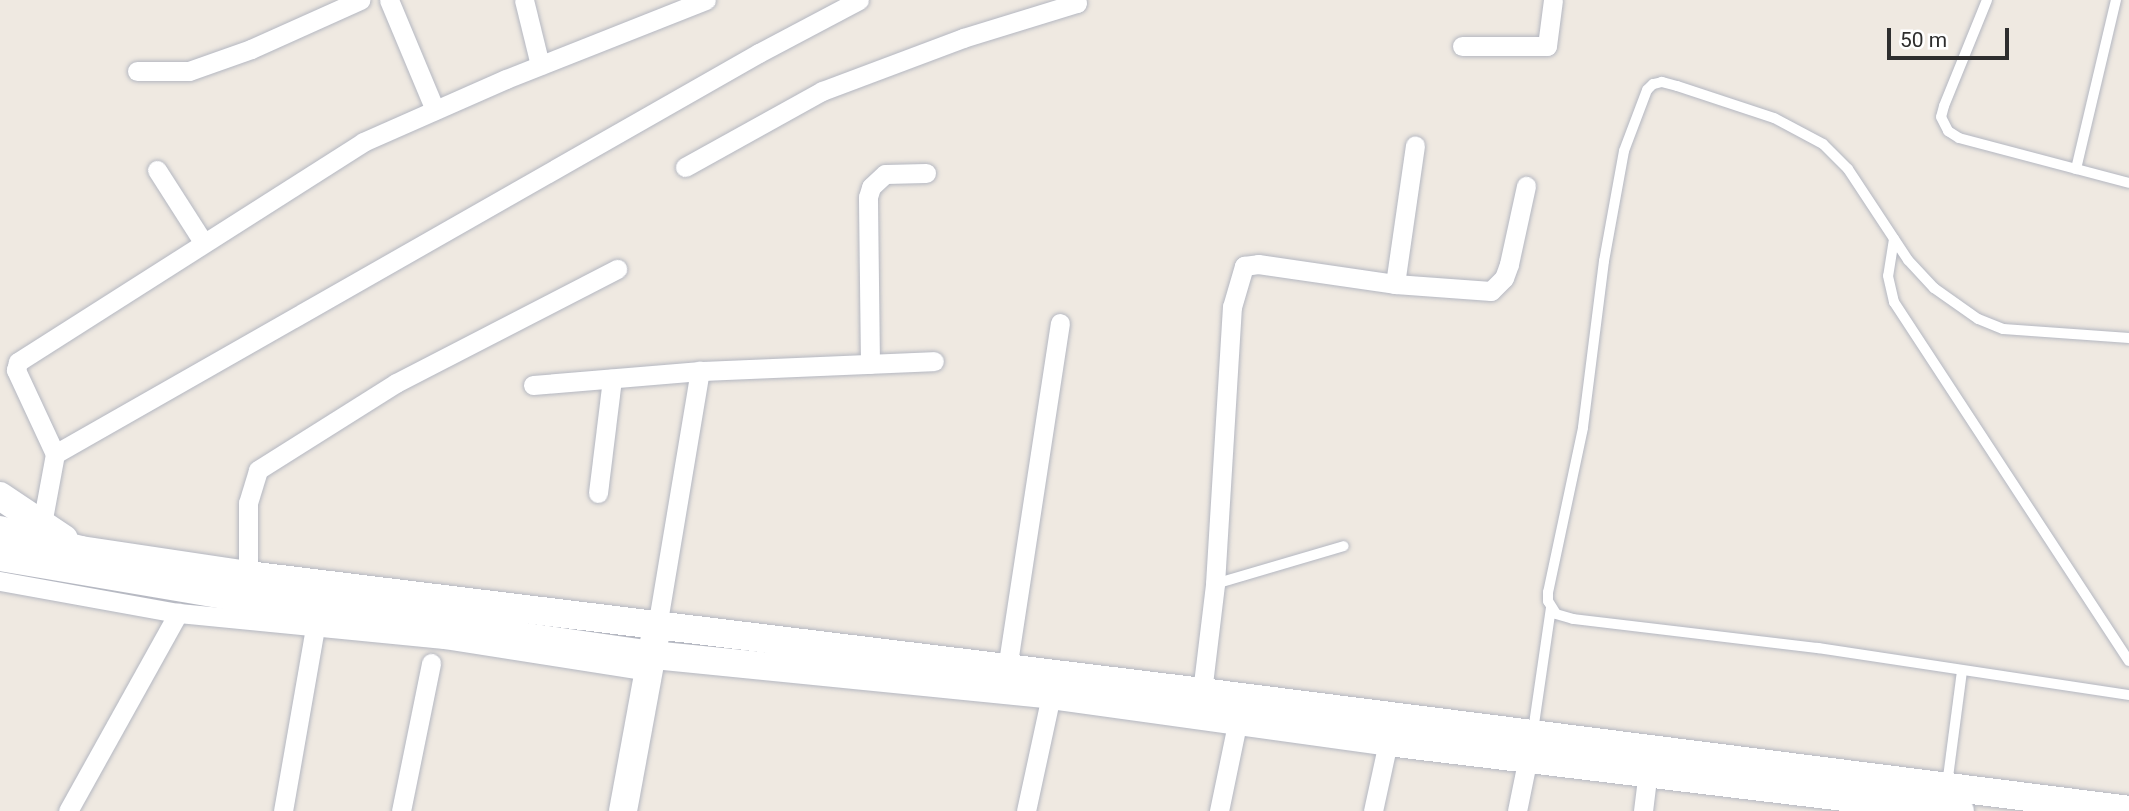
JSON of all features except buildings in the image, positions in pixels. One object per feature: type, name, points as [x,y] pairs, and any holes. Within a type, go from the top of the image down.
[{"type":"street","points":[[137,71],[189,71],[251,49],[360,0]]},
{"type":"street","points":[[389,0],[435,110]]},
{"type":"street","points":[[524,0],[540,65]]},
{"type":"street","points":[[42,524],[55,454],[16,370],[18,362],[363,142],[666,7],[706,0]]},
{"type":"street","points":[[55,454],[759,53],[859,0]]},
{"type":"street","points":[[685,167],[822,91],[963,38],[1077,3],[1076,0]]},
{"type":"street","points":[[1462,47],[1546,46],[1553,0]]},
{"type":"street","points":[[1395,284],[1415,145]]},
{"type":"street","points":[[157,170],[203,242]]},
{"type":"street","points":[[870,363],[868,215],[871,187],[879,176],[885,174],[926,173]]},
{"type":"street","points":[[1202,692],[1215,584],[1232,306],[1244,266],[1258,264],[1395,284],[1477,292],[1491,290],[1500,285],[1509,264],[1526,186]]},
{"type":"street","points":[[248,575],[248,503],[258,470],[396,383],[617,269]]},
{"type":"street","points":[[1007,669],[1060,323]]},
{"type":"street","points":[[533,385],[700,371],[934,361]]},
{"type":"street","points":[[623,811],[700,371]]},
{"type":"street","points":[[598,493],[612,379]]},
{"type":"street","points":[[0,496],[81,550]]},
{"type":"street","points":[[0,530],[81,550],[248,575],[1202,692],[1530,746],[1953,799]]},
{"type":"street","points":[[0,557],[318,611],[437,624],[651,663]]},
{"type":"street","points":[[0,580],[178,613],[315,628],[445,639],[651,663],[1051,695],[1388,741],[1530,746],[1648,773],[1953,799],[2129,810]]},
{"type":"street","points":[[68,811],[178,613]]},
{"type":"street","points":[[282,811],[315,628]]},
{"type":"street","points":[[401,811],[431,663]]},
{"type":"street","points":[[1026,811],[1051,695]]},
{"type":"street","points":[[1219,811],[1238,719]]},
{"type":"street","points":[[1373,811],[1388,741]]},
{"type":"street","points":[[1517,811],[1530,746]]},
{"type":"street","points":[[1643,811],[1648,773]]},
{"type":"lane","points":[[1987,0],[1944,106],[1941,117],[1944,125],[1959,138],[2129,183]]},
{"type":"lane","points":[[2076,169],[2116,0]]},
{"type":"lane","points":[[2129,338],[2003,329],[1978,319],[1934,288],[1894,239],[1848,169],[1823,144],[1774,118],[1697,91],[1662,82],[1647,90],[1621,163],[1604,261],[1583,428],[1550,577],[1549,601],[1556,614],[1573,619],[1818,648],[2129,695]]},
{"type":"lane","points":[[1894,239],[1888,276],[1894,302],[2129,661]]},
{"type":"lane","points":[[1215,584],[1344,546]]},
{"type":"lane","points":[[1530,746],[1552,608]]},
{"type":"lane","points":[[1953,799],[1962,671]]}]
